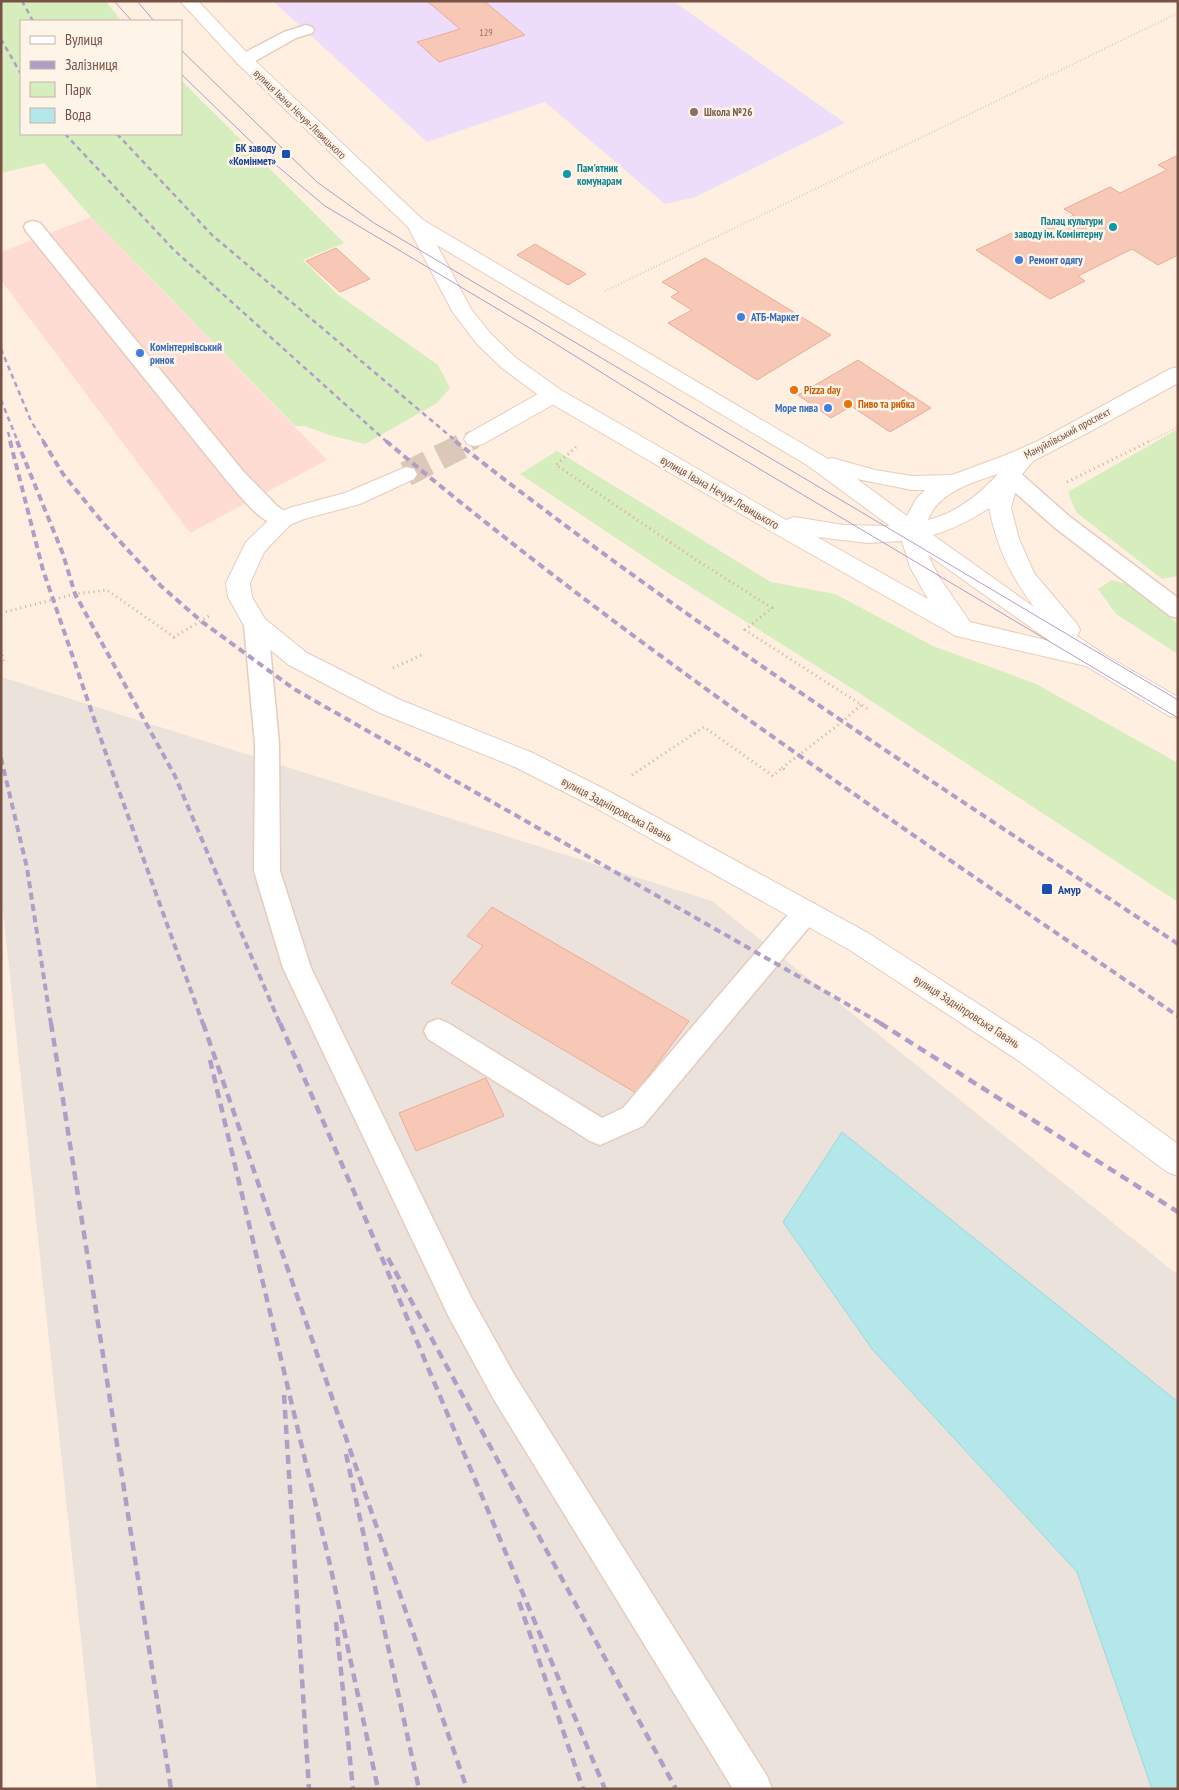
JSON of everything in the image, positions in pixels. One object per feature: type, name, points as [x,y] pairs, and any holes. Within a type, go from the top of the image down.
[{"type":"main road","name":"вулиця Івана Нечуя-Левицького","points":[[188,1],[244,60],[416,224],[815,460],[987,586],[1096,661],[1178,709]]},
{"type":"main road","name":"вулиця Івана Нечуя-Левицького","points":[[416,224],[462,311],[484,339],[509,363],[553,395],[768,520],[965,630],[1096,661]]},
{"type":"main road","name":"Мануйлівський проспект","points":[[953,482],[1026,455],[1178,374]]},
{"type":"main road","points":[[475,439],[553,395]]},
{"type":"main road","points":[[768,520],[824,532],[873,536],[913,533],[937,526],[966,513],[986,499],[1010,475],[1026,455]]},
{"type":"main road","points":[[815,460],[875,477],[912,482],[953,482]]},
{"type":"main road","points":[[240,597],[238,583],[254,548],[282,520],[297,512],[352,499],[406,474]]},
{"type":"main road","points":[[1010,475],[1000,508],[1010,546],[1024,576],[1053,614],[1096,661]]},
{"type":"main road","points":[[953,482],[926,501],[913,533],[920,564],[941,599],[965,630]]},
{"type":"main road","name":"вулиця Задніпровська Гавань","points":[[240,597],[256,625],[298,659],[389,706],[532,764],[604,800],[858,941],[1029,1052],[1178,1162]]},
{"type":"lane","points":[[244,60],[290,35],[306,30]]},
{"type":"lane","points":[[33,227],[235,476],[269,511],[282,520]]},
{"type":"lane","points":[[1010,475],[1062,522],[1173,603]]},
{"type":"lane","points":[[256,625],[268,744],[267,871],[297,968],[460,1308],[504,1387],[754,1789]]},
{"type":"lane","points":[[438,1031],[600,1132],[633,1117],[806,912]]},
{"type":"path","points":[[605,291],[1178,14]]},
{"type":"path","points":[[1065,483],[1178,427]]},
{"type":"path","points":[[569,453],[556,465],[695,559],[772,608],[745,630],[868,709]]},
{"type":"path","points":[[1,613],[74,594],[107,590],[174,637],[240,597]]},
{"type":"path","points":[[1,650],[4,663],[1,663]]},
{"type":"path","points":[[666,750],[704,727],[773,776],[862,704]]},
{"type":"path","points":[[782,768],[788,771]]},
{"type":"shaded area","name":"Школа №26","points":[[273,1],[673,1],[845,123],[695,197],[665,204],[545,102],[427,142]]},
{"type":"shaded area","name":"Комінтернівський ринок","points":[[91,217],[327,460],[190,533],[1,280],[1,252]]},
{"type":"shaded area","points":[[1,677],[712,901],[1178,1275],[1178,1789],[97,1789],[1,893]]},
{"type":"green space","points":[[1,1],[106,1],[120,20],[20,20],[20,135],[182,135],[182,81],[344,243],[303,260],[337,294],[438,365],[450,388],[437,403],[365,444],[329,435],[305,426],[295,426],[91,217],[44,163],[1,173]]},
{"type":"green space","points":[[1178,429],[1178,576],[1162,579],[1076,512],[1068,492]]},
{"type":"green space","points":[[557,451],[771,582],[835,594],[933,646],[1036,684],[1178,763],[1178,902],[856,691],[667,572],[520,474]]},
{"type":"green space","points":[[1112,580],[1131,585],[1155,607],[1178,623],[1178,654],[1116,614],[1098,589]]},
{"type":"water","points":[[842,1132],[1178,1402],[1178,1789],[1152,1789],[1077,1572],[872,1349],[783,1222]]},
{"type":"building","points":[[427,1],[484,1],[525,35],[439,62],[417,42],[460,29]]},
{"type":"building","name":"Палац культури заводу ім. Комінтерну","points":[[1178,155],[1178,255],[1158,265],[1132,249],[1078,276],[1085,281],[1050,299],[976,250],[1012,233],[1022,239],[1074,215],[1064,209],[1110,187],[1120,193],[1167,170],[1158,165]]},
{"type":"building","points":[[535,244],[586,274],[568,285],[517,255]]},
{"type":"building","points":[[336,248],[370,279],[340,292],[306,261]]},
{"type":"building","name":"АТБ-Маркет","points":[[705,258],[831,335],[757,380],[668,323],[692,310],[671,297],[679,292],[662,282]]},
{"type":"building","points":[[858,360],[931,408],[890,432],[851,406],[831,418],[798,395]]},
{"type":"building","points":[[492,907],[689,1021],[636,1093],[451,983],[483,946],[467,936]]},
{"type":"building","points":[[486,1078],[504,1116],[416,1151],[399,1113]]},
{"type":"tunnel","points":[[469,442],[475,439]]},
{"type":"tunnel","points":[[406,474],[472,441]]},
{"type":"tram line","points":[[114,1],[131,20]]},
{"type":"tram line","points":[[137,1],[153,20]]},
{"type":"tram line","points":[[182,51],[317,182],[374,223],[1178,700]]},
{"type":"tram line","points":[[182,75],[270,160],[325,206],[543,336],[684,424],[1178,718]]},
{"type":"railway","points":[[22,1],[32,20]]},
{"type":"railway","points":[[1,39],[20,72]]},
{"type":"railway","points":[[66,135],[174,250],[387,442]]},
{"type":"railway","points":[[118,135],[212,235],[457,442]]},
{"type":"railway","points":[[1,349],[31,421],[44,442]]},
{"type":"railway","points":[[1,400],[18,442]]},
{"type":"railway","points":[[8,432],[11,442]]},
{"type":"railway","points":[[10,441],[43,570],[114,777],[203,1024]]},
{"type":"railway","points":[[17,441],[63,554],[75,594],[175,776],[280,1024]]},
{"type":"railway","points":[[43,441],[63,474],[103,523],[161,586],[201,621],[294,689],[882,1024]]},
{"type":"railway","points":[[386,441],[577,594],[676,667],[875,809],[1178,1016]]},
{"type":"railway","points":[[455,441],[631,574],[811,700],[1178,944]]},
{"type":"railway","points":[[1,758],[27,868],[51,1024]]},
{"type":"railway","points":[[51,1023],[171,1789]]},
{"type":"railway","points":[[203,1023],[467,1789]]},
{"type":"railway","points":[[280,1023],[358,1201],[605,1789]]},
{"type":"railway","points":[[880,1023],[1178,1212]]},
{"type":"railway","points":[[210,1060],[331,1569],[378,1789]]},
{"type":"railway","points":[[388,1258],[676,1789]]},
{"type":"railway","points":[[284,1395],[309,1789]]},
{"type":"railway","points":[[346,1454],[419,1789]]},
{"type":"railway","points":[[519,1602],[583,1789]]},
{"type":"railway","points":[[336,1622],[353,1789]]},
{"type":"place","name":"Школа №26","points":[[694,112]]},
{"type":"place","name":"БК заводу «Комінмет»","points":[[286,154]]},
{"type":"place","name":"Пам'ятник комунарам","points":[[567,174]]},
{"type":"place","name":"Палац культури заводу ім. Комінтерну","points":[[1113,227]]},
{"type":"place","name":"Ремонт одягу","points":[[1019,260]]},
{"type":"place","name":"АТБ-Маркет","points":[[741,317]]},
{"type":"place","name":"Комінтернівський ринок","points":[[140,353]]},
{"type":"place","name":"Pizza day","points":[[794,390]]},
{"type":"place","name":"Пиво та рибка","points":[[848,404]]},
{"type":"place","name":"Море пива","points":[[828,408]]},
{"type":"place","name":"Амур","points":[[1047,889]]}]
